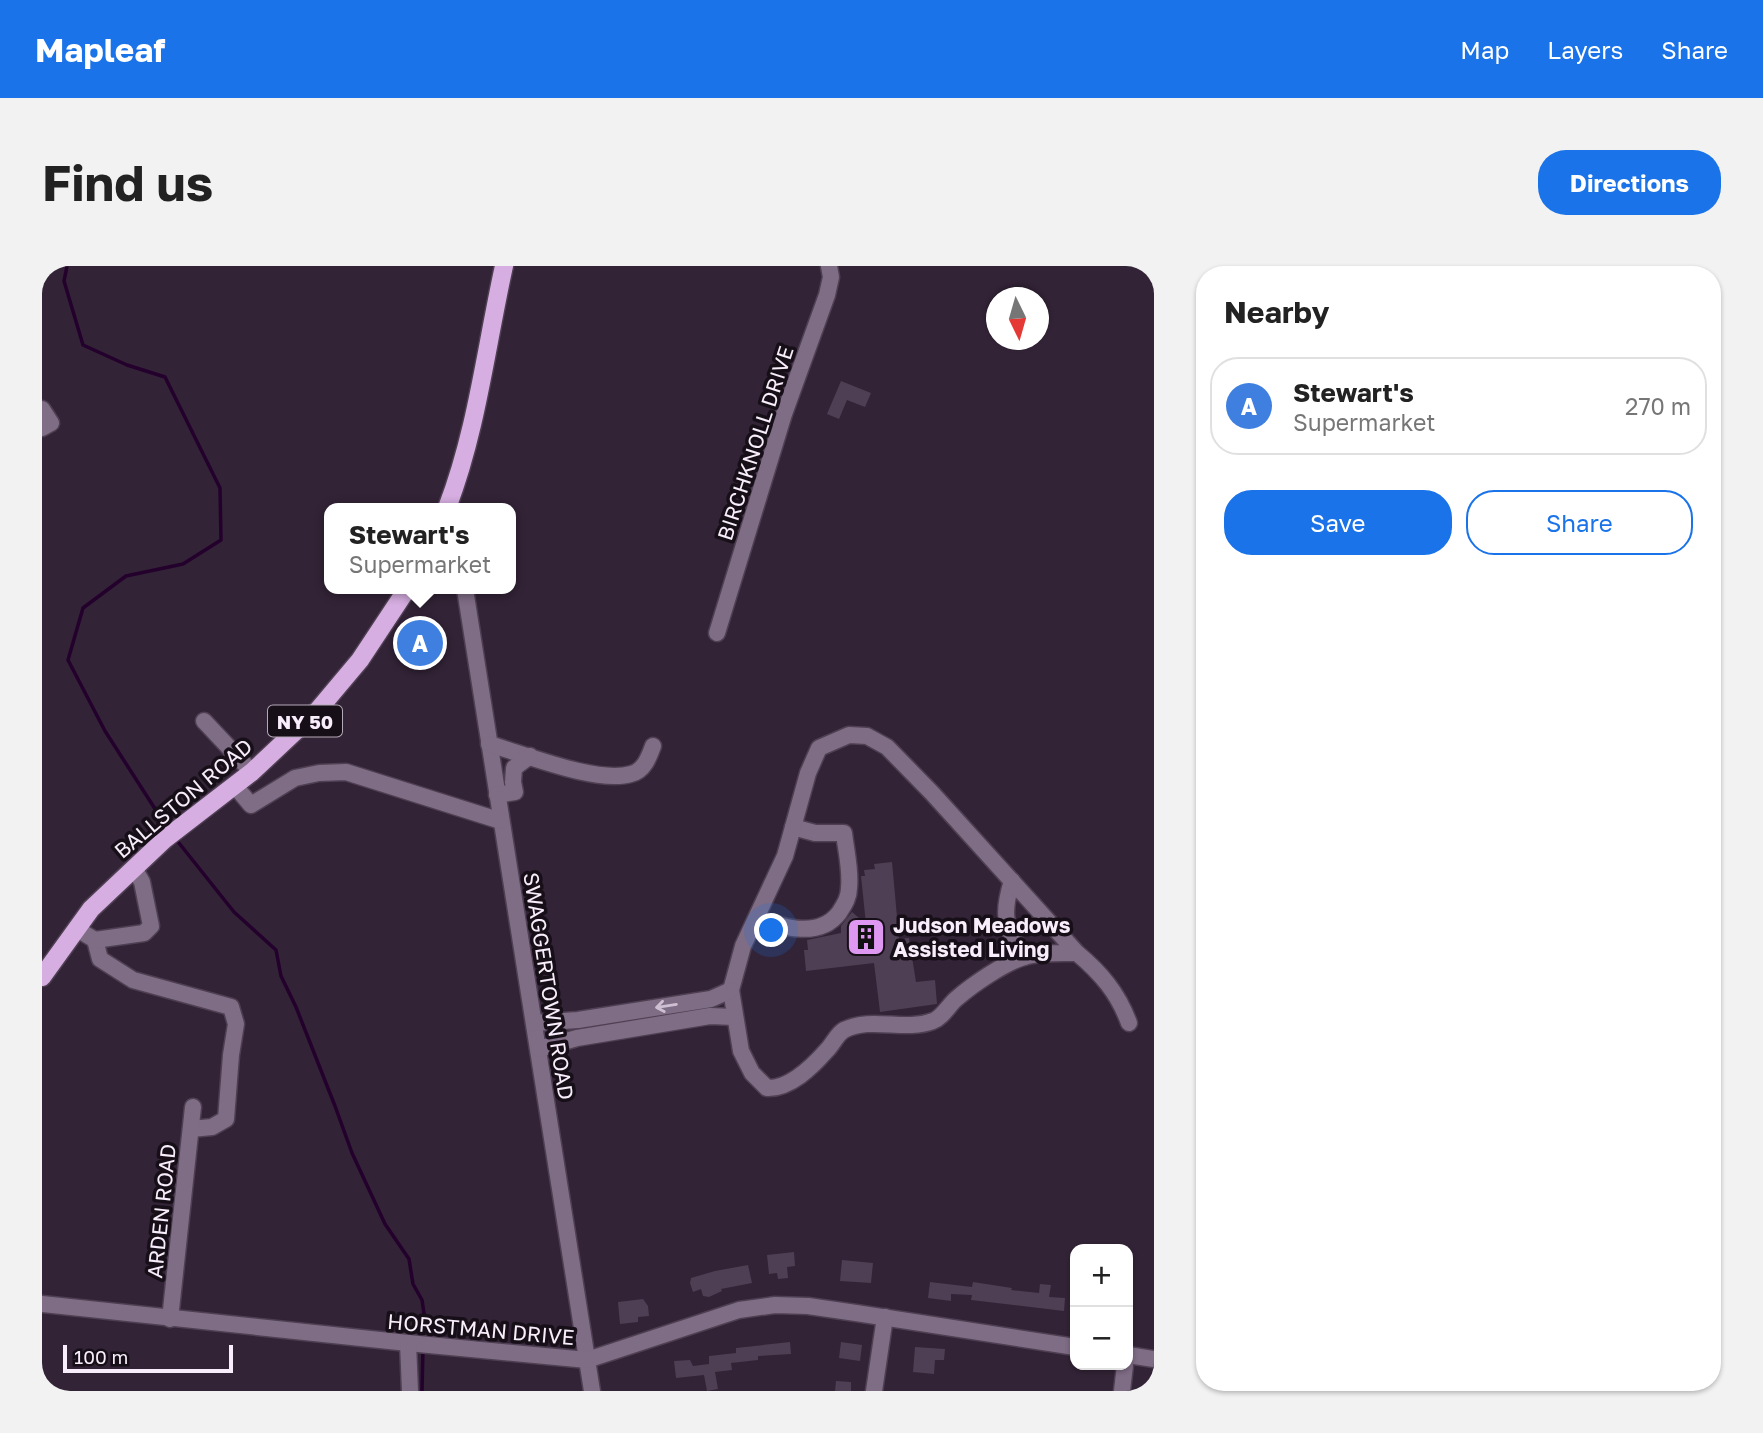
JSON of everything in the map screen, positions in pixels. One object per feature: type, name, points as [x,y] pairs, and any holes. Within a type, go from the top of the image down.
[{"type":"main road","points":[[449,503],[460,474],[481,386],[504,266]]},
{"type":"main road","points":[[457,503],[460,474]]},
{"type":"main road","name":"BALLSTON ROAD","points":[[42,977],[91,909],[172,834],[252,772],[318,710],[360,660],[404,594]]},
{"type":"street","name":"BIRCHKNOLL DRIVE","points":[[717,633],[784,414],[827,295],[831,277],[829,266]]},
{"type":"street","points":[[42,409],[51,423],[42,428]]},
{"type":"street","name":"SWAGGERTOWN ROAD","points":[[466,594],[592,1391]]},
{"type":"street","points":[[204,721],[252,772]]},
{"type":"street","points":[[1077,953],[1024,957],[956,999],[935,1021],[905,1026],[863,1023],[841,1031],[827,1051],[794,1080],[779,1089],[766,1088],[752,1073],[741,1051],[731,990],[743,946],[785,856],[808,773],[819,748],[849,735],[867,736],[887,747],[896,756],[1077,953],[1100,972],[1121,1002],[1129,1023]]},
{"type":"street","points":[[489,744],[585,773],[610,776],[632,774],[649,760],[653,746]]},
{"type":"street","points":[[497,794],[515,792],[514,768],[530,756]]},
{"type":"street","points":[[235,786],[251,806],[295,778],[319,773],[346,772],[501,821]]},
{"type":"street","points":[[757,919],[798,929],[825,927],[847,901],[849,887],[844,833],[815,832],[793,827]]},
{"type":"street","points":[[76,929],[95,940],[144,933],[151,926],[142,882],[134,869]]},
{"type":"street","points":[[1012,881],[1004,906],[1011,935],[1024,957]]},
{"type":"street","points":[[95,940],[100,959],[132,980],[231,1007],[236,1024],[230,1055],[226,1119],[212,1128],[191,1129]]},
{"type":"street","points":[[534,1023],[578,1020],[711,999],[731,990]]},
{"type":"street","points":[[539,1049],[577,1038],[710,1016],[734,1017]]},
{"type":"street","name":"ARDEN ROAD","points":[[170,1319],[193,1107]]},
{"type":"street","name":"HORSTMAN DRIVE","points":[[42,1304],[587,1360],[733,1312],[775,1305],[808,1306],[1070,1346]]},
{"type":"street","points":[[874,1391],[884,1317]]},
{"type":"street","points":[[408,1343],[410,1391]]},
{"type":"street","points":[[1133,1356],[1154,1359]]},
{"type":"street","points":[[1122,1391],[1124,1370]]},
{"type":"building","points":[[841,381],[871,393],[865,407],[847,400],[839,419],[827,414]]},
{"type":"building","name":"Judson Meadows Assisted Living","points":[[892,862],[899,939],[909,938],[916,982],[935,980],[937,1004],[880,1012],[874,963],[806,971],[804,950],[808,950],[807,940],[841,933],[841,926],[852,912],[866,924],[861,876],[865,876],[864,870],[875,869],[874,864]]},
{"type":"building","points":[[794,1252],[795,1266],[787,1267],[788,1278],[778,1279],[777,1273],[769,1274],[767,1255]]},
{"type":"building","points":[[842,1260],[873,1263],[871,1283],[840,1281]]},
{"type":"building","points":[[748,1265],[752,1283],[721,1289],[722,1291],[709,1297],[703,1296],[701,1289],[693,1292],[691,1278]]},
{"type":"building","points":[[930,1282],[972,1287],[973,1282],[1039,1293],[1040,1284],[1051,1285],[1049,1297],[1065,1298],[1064,1311],[971,1300],[972,1295],[951,1294],[951,1301],[928,1298]]},
{"type":"building","points":[[643,1299],[648,1306],[649,1316],[638,1317],[638,1322],[620,1324],[618,1302]]},
{"type":"building","points":[[790,1342],[791,1354],[758,1356],[758,1360],[731,1363],[732,1370],[715,1372],[718,1389],[707,1391],[704,1375],[676,1378],[674,1361],[690,1360],[693,1366],[709,1364],[709,1356],[736,1353],[736,1348]]},
{"type":"building","points":[[841,1342],[862,1345],[860,1361],[839,1358]]},
{"type":"building","points":[[915,1347],[945,1349],[944,1360],[935,1360],[934,1374],[913,1372]]},
{"type":"building","points":[[836,1381],[851,1382],[851,1391],[835,1391]]},
{"type":"waterway","points":[[67,266],[64,281],[83,345],[127,365],[165,377],[220,488],[221,540],[183,564],[126,576],[83,608],[68,660],[105,731],[168,829]]},
{"type":"waterway","points":[[175,838],[234,912],[276,950],[281,976],[296,1007],[352,1153],[385,1224],[409,1259],[413,1284],[422,1300],[425,1320],[423,1340]]},
{"type":"waterway","points":[[422,1391],[423,1348]]},
{"type":"place","name":"Stewart's","points":[[420,643]]},
{"type":"place","name":"Judson Meadows Assisted Living","points":[[866,937]]}]
